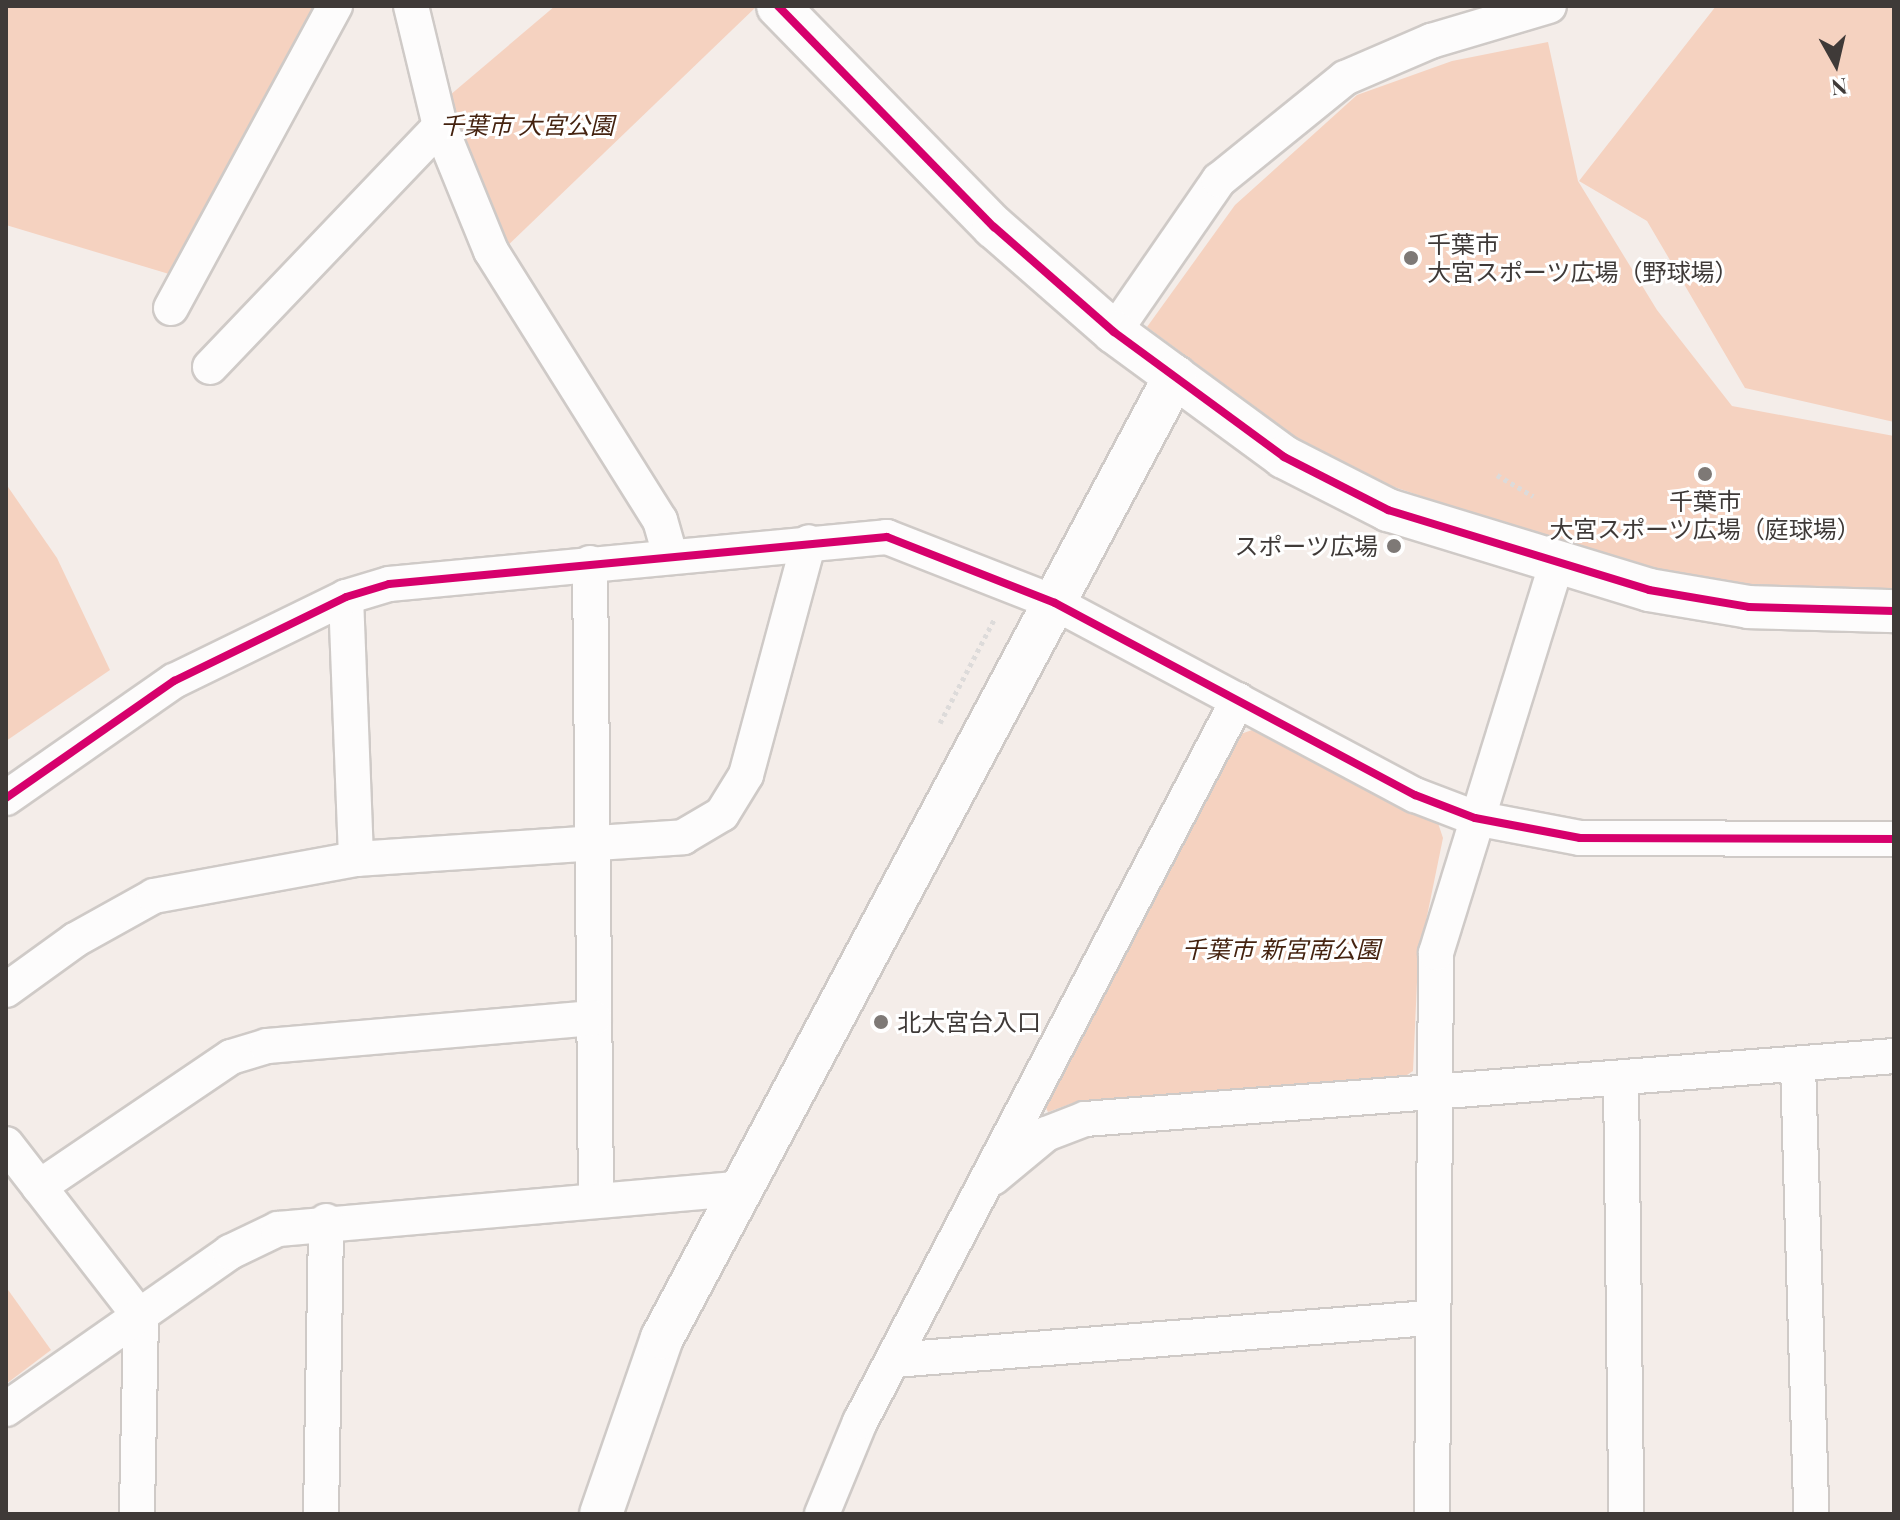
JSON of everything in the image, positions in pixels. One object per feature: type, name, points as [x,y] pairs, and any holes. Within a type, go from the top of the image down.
[{"type":"street","points":[[171,308],[335,6]]},
{"type":"street","points":[[411,6],[440,126],[491,251],[660,520],[670,555]]},
{"type":"street","points":[[778,6],[994,227],[1114,332],[1284,457],[1388,510],[1556,566],[1749,607],[1894,611]]},
{"type":"street","points":[[1114,332],[1219,180],[1345,78],[1431,41],[1549,6]]},
{"type":"street","points":[[210,367],[440,126]]},
{"type":"street","points":[[601,1514],[662,1338],[1175,376]]},
{"type":"street","points":[[6,798],[174,681],[346,597],[389,584],[670,555],[887,537],[1055,603],[1415,795],[1475,818],[1580,838],[1894,839]]},
{"type":"street","points":[[6,990],[75,940],[154,896],[356,859],[683,837],[722,814],[746,775],[809,542]]},
{"type":"street","points":[[590,563],[596,1200]]},
{"type":"street","points":[[1432,1514],[1429,1318],[1436,953],[1475,818],[1556,566]]},
{"type":"street","points":[[346,597],[356,859]]},
{"type":"street","points":[[822,1514],[894,1360],[993,1178],[1238,700]]},
{"type":"street","points":[[39,1187],[231,1057],[267,1046],[594,1018]]},
{"type":"street","points":[[993,1178],[1046,1134],[1085,1119],[1894,1056]]},
{"type":"street","points":[[1798,1065],[1811,1514]]},
{"type":"street","points":[[1621,1079],[1626,1514]]},
{"type":"street","points":[[6,1144],[141,1318],[137,1514]]},
{"type":"street","points":[[6,1409],[141,1318],[230,1252],[278,1229],[326,1221],[744,1188]]},
{"type":"street","points":[[321,1514],[326,1221]]},
{"type":"street","points":[[894,1360],[1429,1318]]},
{"type":"path","points":[[1497,475],[1533,496]]},
{"type":"green space","points":[[6,6],[343,6],[179,277],[6,225]]},
{"type":"green space","name":"千葉市 大宮公園","points":[[555,6],[757,6],[503,250],[443,101]]},
{"type":"green space","points":[[1716,6],[1894,6],[1894,422],[1745,388],[1647,221],[1579,181]]},
{"type":"green space","name":"千葉市 大宮スポーツ広場（野球場）","points":[[1548,42],[1578,181],[1657,310],[1732,406],[1894,436],[1894,598],[1662,576],[1361,476],[1312,449],[1147,327],[1235,205],[1357,95],[1452,61]]},
{"type":"green space","points":[[6,484],[57,558],[110,670],[6,741]]},
{"type":"green space","name":"千葉市 新宮南公園","points":[[1252,730],[1438,823],[1443,838],[1418,960],[1413,1071],[1401,1079],[1073,1103],[1048,1112],[1042,1100],[1238,735]]},
{"type":"green space","points":[[6,1287],[51,1350],[6,1384]]},
{"type":"cycle path","points":[[778,6],[994,227],[1114,332],[1284,457],[1388,510],[1649,590],[1749,607],[1894,611]]},
{"type":"cycle path","points":[[6,798],[174,681],[346,597],[389,584],[887,537],[1055,603],[1415,795],[1475,818],[1580,838],[1894,839]]},
{"type":"place","name":"千葉市 大宮スポーツ広場（野球場）","points":[[1411,258]]},
{"type":"place","name":"千葉市 大宮スポーツ広場（庭球場）","points":[[1705,474]]},
{"type":"place","name":"スポーツ広場","points":[[1394,546]]},
{"type":"place","name":"北大宮台入口","points":[[881,1022]]}]
